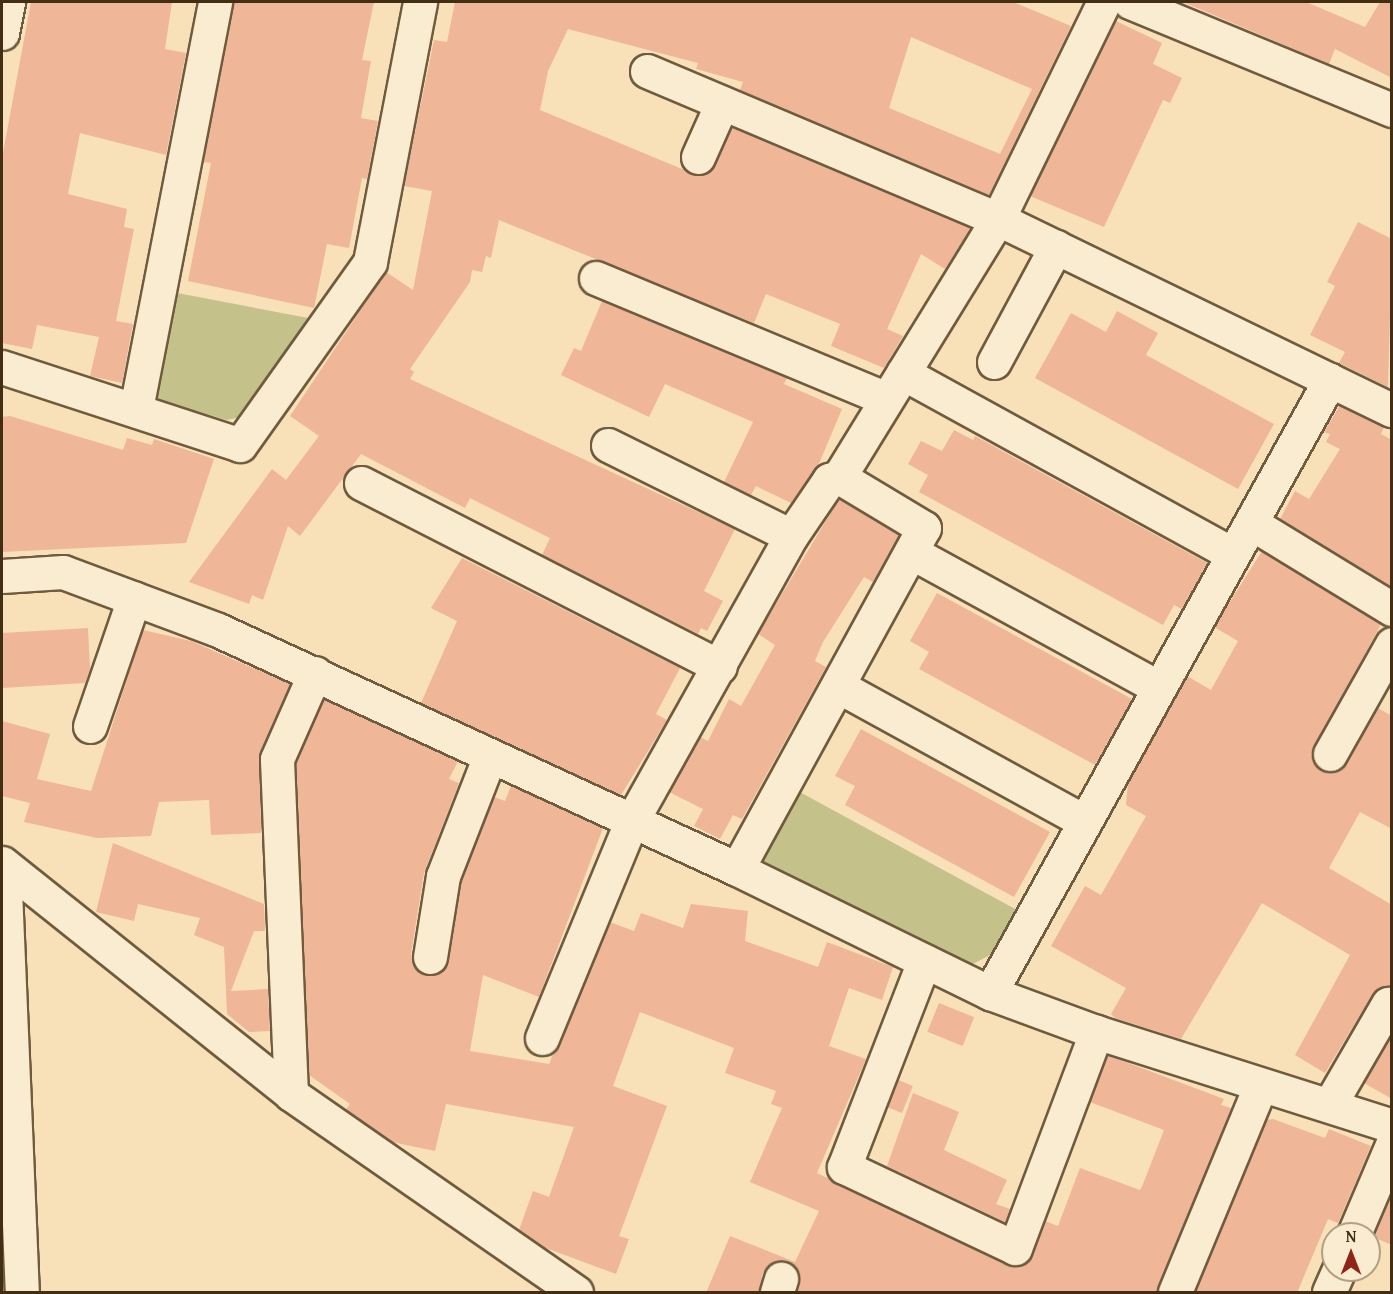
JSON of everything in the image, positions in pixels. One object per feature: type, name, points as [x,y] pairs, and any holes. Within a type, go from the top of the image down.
[{"type":"street","points":[[2,33],[8,2]]},
{"type":"street","points":[[136,409],[215,2]]},
{"type":"street","points":[[2,367],[136,409],[240,445],[370,262],[420,2]]},
{"type":"street","points":[[542,1038],[630,824],[791,536],[829,480],[839,477],[998,219],[1104,2]]},
{"type":"street","points":[[1135,2],[1391,108]]},
{"type":"street","points":[[647,71],[998,219],[1392,410]]},
{"type":"street","points":[[698,157],[722,103]]},
{"type":"street","points":[[994,362],[1056,247]]},
{"type":"street","points":[[596,278],[895,386],[1232,554]]},
{"type":"street","points":[[990,993],[1330,380]]},
{"type":"street","points":[[608,445],[791,536]]},
{"type":"street","points":[[737,869],[924,528],[839,477]]},
{"type":"street","points":[[361,483],[720,666]]},
{"type":"street","points":[[1251,523],[1392,609]]},
{"type":"street","points":[[911,552],[1158,687]]},
{"type":"street","points":[[2,576],[63,572],[134,598],[315,673],[630,824],[737,869],[990,993],[1096,1032],[1260,1086],[1330,1104],[1392,1126]]},
{"type":"street","points":[[90,726],[134,598]]},
{"type":"street","points":[[1330,754],[1392,644]]},
{"type":"street","points":[[291,1094],[277,759],[315,673]]},
{"type":"street","points":[[838,686],[1084,821]]},
{"type":"street","points":[[430,957],[443,876],[489,758]]},
{"type":"street","points":[[3,864],[291,1094],[576,1293]]},
{"type":"street","points":[[3,864],[5,1060],[22,1293]]},
{"type":"street","points":[[924,961],[844,1167],[1015,1248],[1096,1032]]},
{"type":"street","points":[[1330,1104],[1388,1004]]},
{"type":"street","points":[[1174,1293],[1260,1086]]},
{"type":"street","points":[[1359,1222],[1392,1145]]},
{"type":"shaded area","points":[[172,292],[308,318],[241,417],[227,420],[158,400],[153,389]]},
{"type":"shaded area","points":[[796,790],[1017,910],[992,954],[967,967],[754,866]]},
{"type":"building","points":[[31,2],[172,2],[165,49],[186,53],[166,155],[80,133],[68,194],[127,209],[124,227],[134,229],[116,321],[133,324],[122,383],[90,376],[99,337],[37,325],[32,349],[2,343],[2,158]]},
{"type":"building","points":[[234,2],[374,2],[362,60],[371,61],[361,118],[378,121],[367,179],[362,178],[349,248],[327,244],[314,308],[188,281],[211,163],[203,162]]},
{"type":"building","points":[[455,2],[1013,2],[1071,26],[989,195],[740,90],[743,82],[696,69],[698,63],[568,29],[548,71],[540,110],[699,176],[715,165],[732,127],[971,228],[945,269],[921,254],[887,329],[903,336],[884,368],[831,346],[840,324],[766,294],[754,323],[499,220],[491,258],[486,256],[482,272],[472,270],[470,282],[410,369],[414,372],[410,379],[735,529],[704,591],[723,601],[707,631],[701,628],[698,634],[542,555],[550,538],[470,498],[465,508],[361,454],[300,536],[288,526],[263,600],[252,595],[249,604],[189,582],[272,469],[286,480],[319,436],[290,416],[386,272],[413,290],[432,191],[404,186],[434,40],[447,42]],"holes":[[[911,37],[1032,89],[1000,154],[889,108]]]},
{"type":"building","points":[[1183,2],[1306,2],[1365,27],[1380,2],[1392,2],[1392,78],[1335,49],[1329,64]]},
{"type":"building","points":[[1116,21],[1162,43],[1153,64],[1182,78],[1170,103],[1163,100],[1104,227],[1030,196]]},
{"type":"building","points":[[1358,222],[1392,239],[1388,387],[1339,363],[1345,352],[1310,335],[1335,286],[1327,282]]},
{"type":"building","points":[[602,301],[787,378],[784,384],[842,409],[818,466],[791,503],[756,486],[751,495],[724,482],[753,422],[665,384],[649,417],[561,375],[574,348],[581,351]]},
{"type":"building","points":[[1117,311],[1158,333],[1146,355],[1274,424],[1238,489],[1035,378],[1071,313],[1106,332]]},
{"type":"building","points":[[1340,405],[1384,427],[1381,434],[1392,440],[1392,587],[1280,519],[1295,491],[1309,499],[1340,449],[1326,442],[1330,434],[1324,432]]},
{"type":"building","points":[[10,416],[123,450],[127,438],[152,445],[154,439],[214,459],[186,543],[2,552],[2,417]]},
{"type":"building","points":[[954,430],[973,440],[975,436],[1207,563],[1182,609],[1174,605],[1163,625],[919,492],[928,475],[908,464],[921,441],[942,451]]},
{"type":"building","points":[[839,499],[899,535],[873,582],[864,577],[823,642],[815,661],[826,667],[742,819],[733,815],[720,839],[694,826],[703,809],[669,792],[700,737],[708,741],[729,699],[741,706],[775,645],[758,634]]},
{"type":"building","points":[[1262,551],[1381,624],[1311,755],[1321,771],[1339,770],[1378,708],[1392,716],[1392,829],[1360,812],[1329,868],[1392,905],[1392,986],[1372,995],[1325,1073],[1295,1055],[1350,955],[1262,903],[1181,1039],[1115,1018],[1111,1014],[1126,988],[1051,946],[1085,886],[1101,895],[1146,816],[1126,805],[1128,783],[1187,676],[1211,690],[1238,641],[1214,627]]},
{"type":"building","points":[[462,558],[680,668],[656,714],[667,720],[621,795],[421,703],[457,621],[431,608]]},
{"type":"building","points":[[937,593],[1132,699],[1095,765],[919,669],[929,652],[910,641]]},
{"type":"building","points":[[88,628],[90,669],[85,683],[2,688],[2,633]]},
{"type":"building","points":[[143,630],[191,641],[290,684],[260,752],[261,833],[211,835],[209,800],[159,802],[151,836],[97,838],[24,822],[30,803],[2,796],[2,721],[50,734],[37,779],[91,791]]},
{"type":"building","points":[[324,699],[458,761],[449,779],[459,783],[424,873],[411,954],[419,972],[436,975],[448,961],[461,881],[494,797],[505,801],[511,786],[603,828],[539,997],[483,975],[470,1051],[549,1064],[610,922],[634,931],[641,913],[683,928],[691,904],[748,911],[745,941],[818,967],[827,942],[893,967],[882,1000],[849,988],[829,1046],[866,1059],[817,1173],[1007,1265],[1027,1262],[1045,1221],[1058,1226],[1080,1168],[1140,1190],[1143,1184],[1164,1130],[1090,1102],[1107,1055],[1224,1099],[1221,1105],[1231,1108],[1157,1293],[796,1293],[795,1267],[777,1261],[763,1273],[759,1293],[706,1293],[730,1236],[795,1262],[819,1211],[750,1182],[782,1108],[771,1104],[776,1091],[725,1073],[734,1048],[640,1012],[613,1086],[667,1106],[619,1236],[629,1239],[616,1274],[546,1248],[519,1230],[533,1191],[549,1197],[574,1127],[446,1104],[435,1151],[392,1142],[346,1110],[350,1104],[309,1075],[296,763]]},
{"type":"building","points":[[861,729],[1050,832],[1014,897],[845,805],[855,786],[835,776]]},
{"type":"building","points":[[113,843],[264,904],[265,931],[254,931],[231,991],[268,989],[270,1031],[249,1032],[227,1014],[224,947],[194,935],[200,918],[138,904],[134,921],[96,912]]},
{"type":"building","points":[[939,1003],[974,1017],[963,1046],[927,1032]]},
{"type":"building","points":[[1392,1035],[1392,1099],[1364,1083]]},
{"type":"building","points":[[898,1080],[913,1086],[902,1113],[887,1107]]},
{"type":"building","points":[[913,1093],[959,1112],[944,1150],[1007,1180],[996,1204],[1010,1209],[1005,1222],[887,1166]]},
{"type":"building","points":[[1273,1119],[1325,1138],[1329,1129],[1371,1146],[1338,1222],[1328,1219],[1327,1222],[1321,1222],[1321,1236],[1297,1293],[1195,1293],[1266,1120]]},
{"type":"building","points":[[1392,1194],[1392,1245],[1381,1240],[1380,1222]]}]
